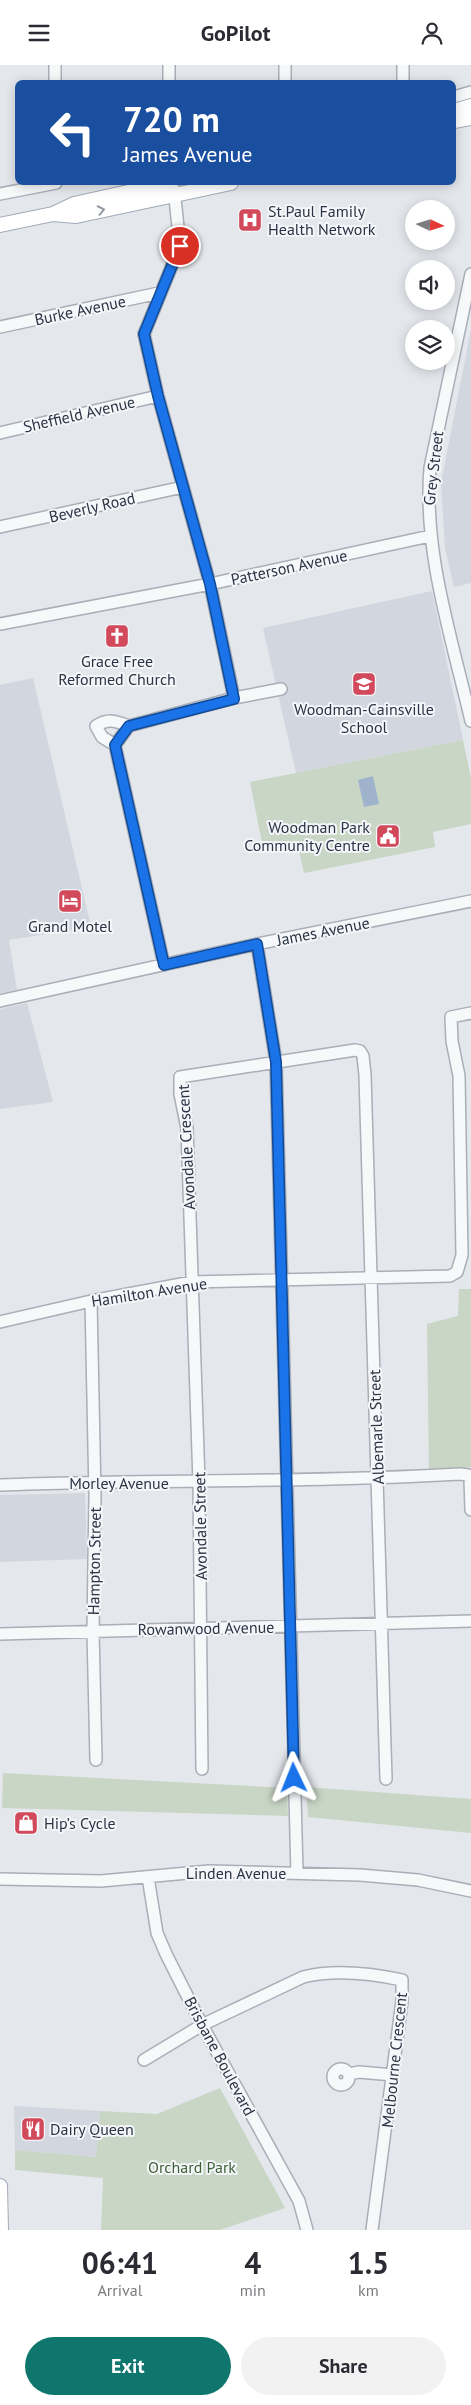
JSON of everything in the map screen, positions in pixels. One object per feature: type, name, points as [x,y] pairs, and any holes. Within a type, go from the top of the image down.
[{"type":"main road","points":[[456,110],[471,106]]},
{"type":"main road","points":[[456,121],[471,118]]},
{"type":"main road","points":[[0,225],[53,214],[74,204],[172,187],[202,185]]},
{"type":"main road","points":[[0,2186],[1,2230]]},
{"type":"street","points":[[55,65],[55,80]]},
{"type":"street","points":[[169,65],[169,80]]},
{"type":"street","points":[[285,65],[285,80]]},
{"type":"street","points":[[403,65],[403,80]]},
{"type":"street","points":[[456,96],[471,92]]},
{"type":"street","points":[[0,195],[47,185]]},
{"type":"street","points":[[172,187],[180,246],[159,293],[144,334],[158,396],[210,584],[234,699]]},
{"type":"street","name":"Grey Street","points":[[471,274],[430,468],[427,499],[430,536],[471,721]]},
{"type":"street","name":"Burke Avenue","points":[[0,327],[159,293]]},
{"type":"street","name":"Sheffield Avenue","points":[[0,433],[158,396]]},
{"type":"street","name":"Beverly Road","points":[[0,527],[183,487]]},
{"type":"street","name":"Patterson Avenue","points":[[0,624],[210,584],[430,536]]},
{"type":"street","points":[[115,745],[129,726],[281,689]]},
{"type":"street","points":[[129,726],[116,720],[104,721],[96,726],[102,737],[115,745],[164,965]]},
{"type":"street","name":"James Avenue","points":[[0,1001],[257,944],[471,901]]},
{"type":"street","points":[[257,944],[276,1062],[297,1873]]},
{"type":"street","name":"Hamilton Avenue","points":[[0,1322],[91,1301],[192,1282],[450,1276],[457,1272],[462,1255],[459,1076],[452,1041],[452,1017],[471,1013]]},
{"type":"street","name":"Albemarle Street","points":[[276,1062],[355,1050],[360,1051],[363,1056],[372,1277],[386,1779]]},
{"type":"street","name":"Avondale Crescent","points":[[192,1282],[187,1128],[180,1095],[180,1077],[276,1062]]},
{"type":"street","name":"Avondale Street","points":[[192,1282],[202,1628],[202,1769]]},
{"type":"street","name":"Hampton Street","points":[[91,1301],[95,1482],[93,1631],[96,1760]]},
{"type":"street","name":"Morley Avenue","points":[[0,1485],[378,1479],[460,1474],[468,1475],[471,1484]]},
{"type":"street","points":[[471,1484],[471,1510]]},
{"type":"street","name":"Rowanwood Avenue","points":[[0,1634],[381,1625],[471,1621]]},
{"type":"street","name":"Linden Avenue","points":[[0,1879],[82,1882],[208,1871],[297,1873],[418,1880],[471,1891]]},
{"type":"street","name":"Brisbane Boulevard","points":[[148,1877],[157,1933],[202,2025],[299,2201],[307,2230]]},
{"type":"street","name":"Melbourne Crescent","points":[[202,2025],[286,1983],[314,1974],[345,1972],[378,1975],[402,1981],[402,2001],[372,2230]]},
{"type":"street","points":[[144,2060],[202,2025]]},
{"type":"street","points":[[349,2074],[359,2072],[393,2075]]},
{"type":"shaded area","points":[[471,329],[471,583],[454,587],[445,548],[441,483]]},
{"type":"shaded area","name":"Woodman-Cainsville School","points":[[432,591],[463,740],[296,773],[263,628]]},
{"type":"shaded area","points":[[33,678],[91,927],[9,940],[17,990],[0,993],[0,685]]},
{"type":"shaded area","points":[[27,1003],[53,1102],[0,1109],[0,1009]]},
{"type":"shaded area","points":[[85,1493],[87,1559],[0,1562],[0,1495]]},
{"type":"shaded area","points":[[14,2106],[100,2111],[96,2157],[15,2150]]},
{"type":"green space","points":[[463,740],[471,778],[471,824],[433,832],[435,847],[304,873],[298,847],[264,853],[250,782]]},
{"type":"green space","points":[[459,1289],[471,1289],[471,1467],[429,1475],[427,1324],[458,1316]]},
{"type":"green space","points":[[3,1773],[287,1788],[288,1816],[2,1808]]},
{"type":"green space","points":[[306,1787],[471,1799],[471,1833],[308,1817]]},
{"type":"green space","name":"Orchard Park","points":[[220,2088],[285,2208],[220,2230],[101,2230],[103,2178],[15,2170],[15,2150],[96,2157],[100,2111],[157,2114]]},
{"type":"water","points":[[373,776],[379,804],[364,807],[358,780]]},
{"type":"place","name":"St.Paul Family Health Network","points":[[250,220]]},
{"type":"place","name":"Grace Free Reformed Church","points":[[117,636]]},
{"type":"place","name":"Woodman-Cainsville School","points":[[364,684]]},
{"type":"place","name":"Woodman Park Community Centre","points":[[388,836]]},
{"type":"place","name":"Grand Motel","points":[[70,901]]},
{"type":"place","name":"Hip’s Cycle","points":[[26,1823]]},
{"type":"place","name":"Dairy Queen","points":[[33,2129]]},
{"type":"route","points":[[180,246],[159,293],[144,334],[158,396],[210,584],[234,699],[129,726],[115,745],[164,965],[257,944],[276,1062],[294,1778]]}]
